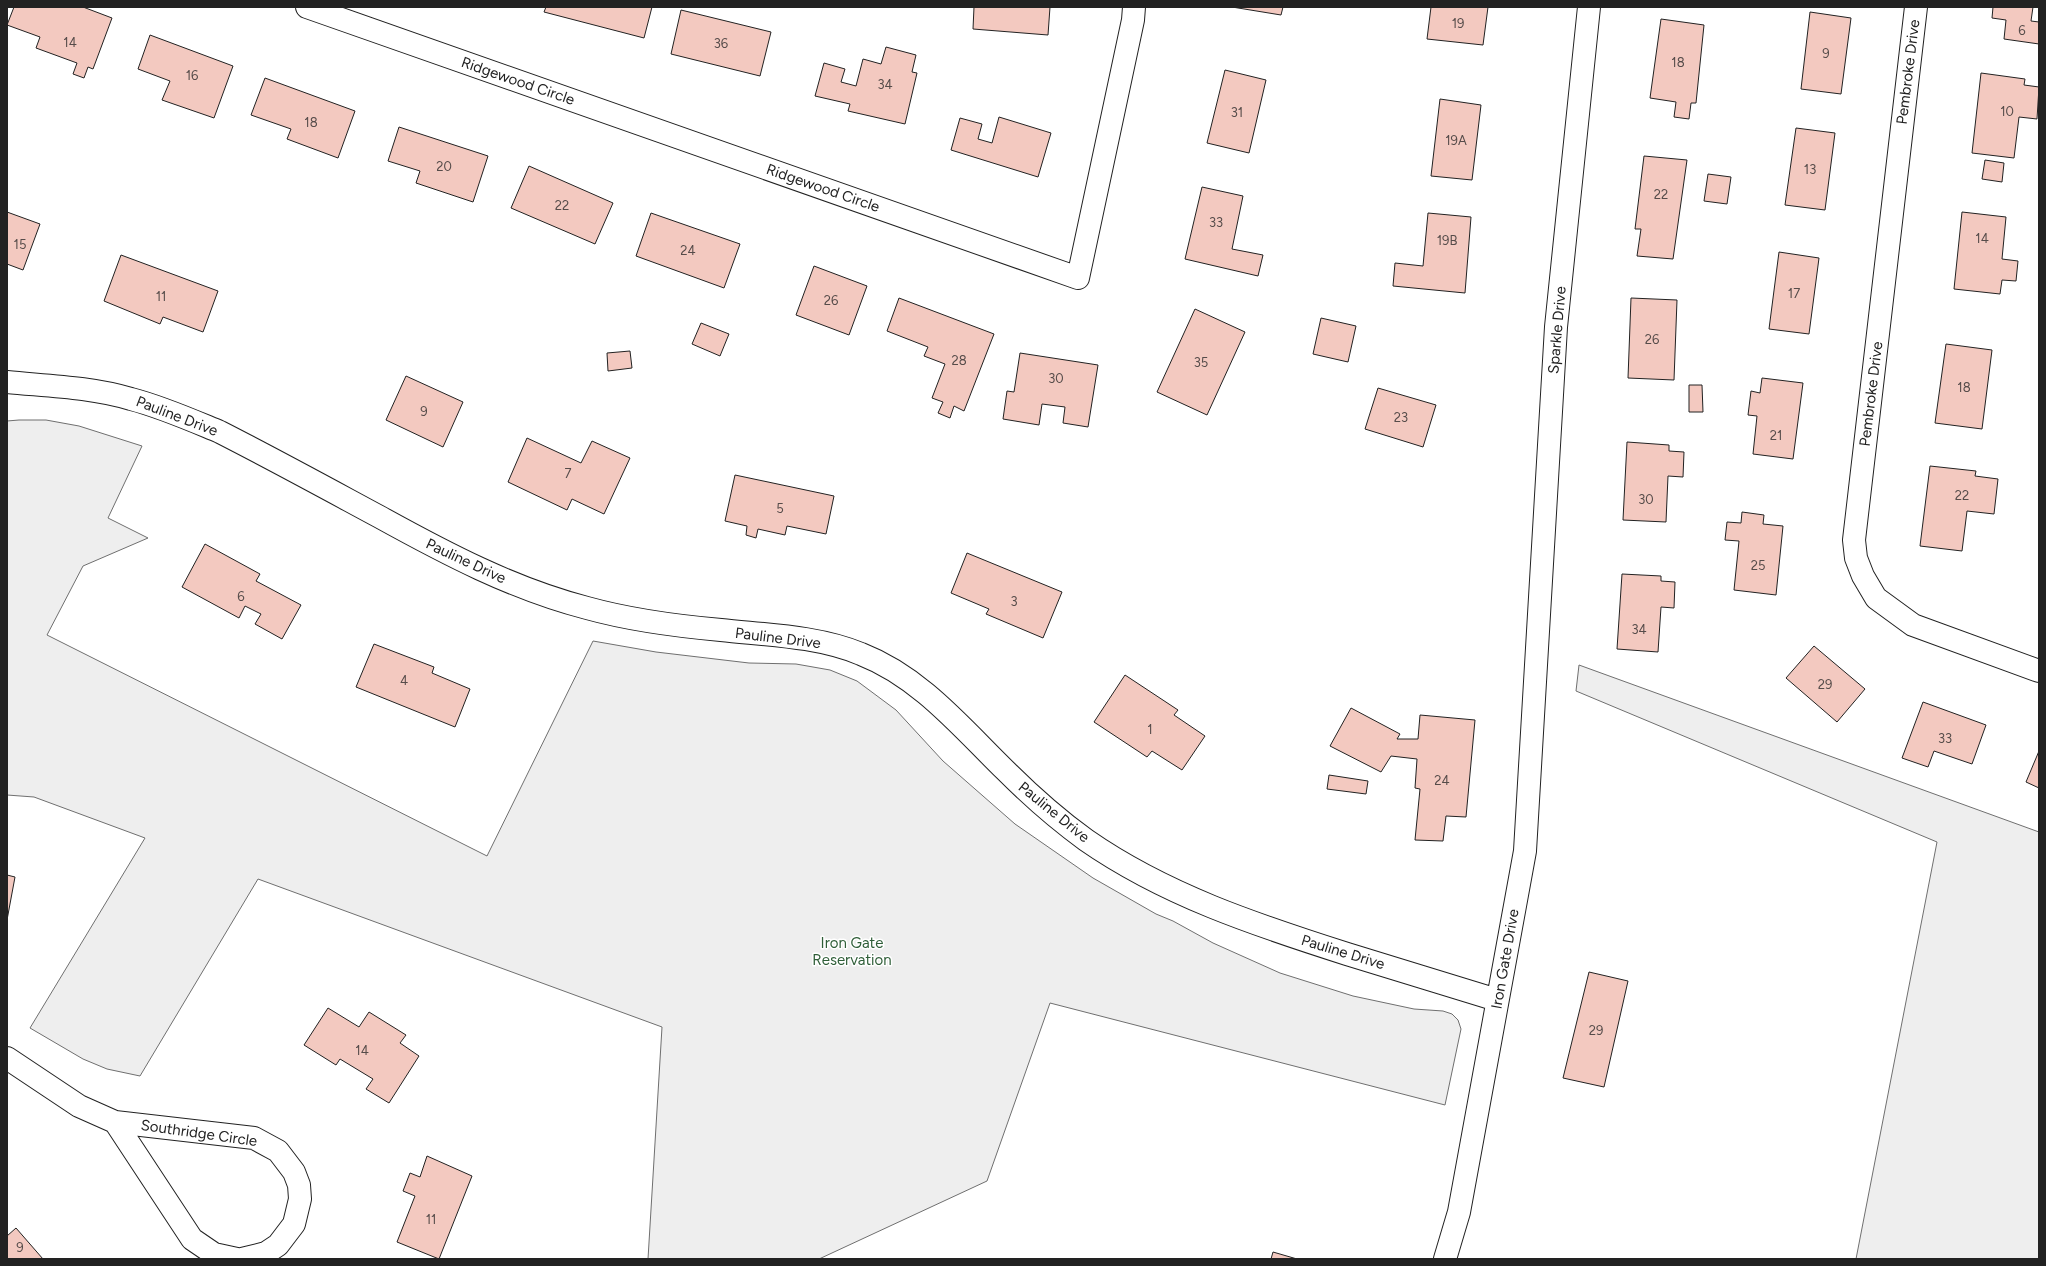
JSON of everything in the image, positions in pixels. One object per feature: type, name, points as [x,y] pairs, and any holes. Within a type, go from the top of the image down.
[{"type":"street","name":"Ridgewood Circle","points":[[308,7],[1078,278],[1131,28],[1134,7]]},
{"type":"street","name":"Sparkle Drive","points":[[1537,655],[1556,328],[1589,7]]},
{"type":"street","name":"Pembroke Drive","points":[[1916,7],[1854,540],[1856,558],[1863,576],[1876,598],[1913,625],[2039,671]]},
{"type":"street","name":"Pauline Drive","points":[[7,382],[90,390],[131,398],[200,424],[220,432],[266,455],[425,542],[475,567],[550,597],[589,609],[686,627],[781,636],[821,642],[860,653],[889,667],[938,703],[1044,807],[1086,840],[1129,867],[1170,888],[1225,913],[1274,931],[1497,1000]]},
{"type":"street","name":"Iron Gate Drive","points":[[1445,1259],[1459,1212],[1525,851],[1537,655]]},
{"type":"street","name":"Southridge Circle","points":[[7,1058],[80,1106],[115,1122],[254,1138],[278,1151],[294,1172],[298,1185],[300,1198],[294,1224],[278,1245],[266,1253],[253,1258],[242,1259]]},
{"type":"street","name":"Southridge Circle","points":[[115,1122],[192,1238],[214,1254],[237,1259]]},
{"type":"green space","name":"Iron Gate Reservation","points":[[46,420],[79,426],[142,446],[108,518],[148,538],[83,566],[47,635],[487,856],[593,641],[656,652],[749,663],[796,664],[830,670],[857,681],[896,710],[943,761],[1015,824],[1093,878],[1156,914],[1173,921],[1213,943],[1280,973],[1353,996],[1414,1009],[1443,1011],[1452,1014],[1458,1020],[1461,1029],[1445,1105],[1050,1003],[987,1181],[819,1259],[648,1259],[662,1027],[258,879],[140,1076],[107,1069],[83,1059],[30,1028],[145,838],[34,797],[7,795],[7,421]]},
{"type":"green space","points":[[1579,665],[2039,832],[2039,1259],[1856,1259],[1937,842],[1576,691]]},
{"type":"building","points":[[14,7],[83,7],[112,18],[93,69],[88,67],[84,78],[73,74],[77,63],[36,48],[40,37],[7,25]]},
{"type":"building","points":[[546,7],[652,7],[644,38],[544,12]]},
{"type":"building","points":[[974,7],[1050,7],[1048,35],[973,29]]},
{"type":"building","points":[[1232,7],[1283,7],[1281,15]]},
{"type":"building","points":[[1431,7],[1488,7],[1483,45],[1427,39]]},
{"type":"building","points":[[1993,7],[2033,7],[2031,21],[2039,22],[2039,44],[2004,39],[2006,20],[1992,18]]},
{"type":"building","points":[[681,10],[771,32],[760,76],[671,54]]},
{"type":"building","points":[[1810,12],[1851,18],[1841,94],[1801,89]]},
{"type":"building","points":[[1661,19],[1704,25],[1696,103],[1691,103],[1689,119],[1674,117],[1676,102],[1650,98]]},
{"type":"building","points":[[150,35],[233,66],[214,118],[162,100],[170,81],[138,69]]},
{"type":"building","points":[[886,47],[916,55],[912,72],[917,73],[905,124],[848,111],[850,104],[815,96],[824,63],[845,69],[841,82],[856,86],[863,59],[881,64]]},
{"type":"building","points":[[1225,70],[1266,80],[1249,153],[1207,143]]},
{"type":"building","points":[[1981,73],[2025,79],[2024,85],[2039,87],[2037,119],[2019,117],[2014,158],[1972,153]]},
{"type":"building","points":[[265,78],[355,111],[338,158],[287,139],[291,129],[251,115]]},
{"type":"building","points":[[1440,99],[1481,105],[1472,180],[1431,176]]},
{"type":"building","points":[[999,117],[1051,133],[1038,177],[951,150],[960,118],[982,124],[978,139],[992,143]]},
{"type":"building","points":[[399,127],[488,156],[473,202],[416,183],[420,171],[388,161]]},
{"type":"building","points":[[1796,128],[1835,133],[1825,210],[1785,205]]},
{"type":"building","points":[[1644,156],[1687,160],[1673,259],[1637,256],[1641,229],[1635,229]]},
{"type":"building","points":[[1985,160],[2004,163],[2002,182],[1982,179]]},
{"type":"building","points":[[529,166],[613,203],[595,244],[511,208]]},
{"type":"building","points":[[1708,174],[1731,177],[1727,204],[1704,201]]},
{"type":"building","points":[[1202,187],[1243,196],[1232,249],[1263,255],[1258,276],[1185,259]]},
{"type":"building","points":[[7,212],[40,224],[23,270],[7,264]]},
{"type":"building","points":[[1962,212],[2006,217],[2002,259],[2018,261],[2016,281],[2002,280],[2000,294],[1954,289]]},
{"type":"building","points":[[651,213],[740,244],[724,288],[636,256]]},
{"type":"building","points":[[1428,213],[1471,217],[1465,293],[1393,286],[1395,263],[1423,266]]},
{"type":"building","points":[[1779,252],[1819,258],[1809,334],[1769,329]]},
{"type":"building","points":[[121,255],[218,291],[203,332],[163,317],[160,324],[104,301]]},
{"type":"building","points":[[814,266],[867,286],[849,335],[796,315]]},
{"type":"building","points":[[899,298],[994,334],[964,411],[954,406],[950,418],[938,413],[943,402],[932,398],[945,364],[924,356],[928,347],[887,331]]},
{"type":"building","points":[[1631,298],[1677,300],[1674,380],[1628,378]]},
{"type":"building","points":[[1195,309],[1245,332],[1207,415],[1157,392]]},
{"type":"building","points":[[1321,318],[1356,326],[1348,362],[1313,354]]},
{"type":"building","points":[[701,323],[729,334],[720,356],[692,344]]},
{"type":"building","points":[[1946,344],[1992,350],[1982,429],[1935,423]]},
{"type":"building","points":[[630,351],[632,368],[608,371],[607,353]]},
{"type":"building","points":[[1020,353],[1098,365],[1088,427],[1063,423],[1065,407],[1042,404],[1039,425],[1003,419],[1007,391],[1014,392]]},
{"type":"building","points":[[406,376],[463,402],[443,447],[386,420]]},
{"type":"building","points":[[1762,378],[1803,383],[1793,459],[1753,454],[1757,416],[1748,415],[1751,391],[1760,393]]},
{"type":"building","points":[[1689,385],[1702,385],[1703,412],[1689,412]]},
{"type":"building","points":[[1378,388],[1436,405],[1423,447],[1365,429]]},
{"type":"building","points":[[527,438],[581,463],[592,441],[630,458],[604,514],[572,499],[567,510],[508,482]]},
{"type":"building","points":[[1627,442],[1669,445],[1669,451],[1684,452],[1683,477],[1668,476],[1666,522],[1623,520]]},
{"type":"building","points":[[1930,466],[1976,471],[1975,476],[1998,479],[1994,514],[1967,511],[1962,551],[1920,546]]},
{"type":"building","points":[[735,475],[834,496],[826,534],[787,526],[785,535],[758,529],[756,538],[746,535],[747,526],[725,521]]},
{"type":"building","points":[[1742,512],[1764,515],[1763,524],[1783,526],[1776,595],[1734,590],[1739,541],[1725,540],[1727,522],[1741,523]]},
{"type":"building","points":[[205,544],[260,574],[256,581],[301,605],[282,639],[255,624],[261,614],[245,606],[239,618],[182,587]]},
{"type":"building","points":[[967,553],[1062,592],[1043,638],[986,614],[989,609],[951,593]]},
{"type":"building","points":[[1622,574],[1661,576],[1661,581],[1675,582],[1674,608],[1661,607],[1658,652],[1617,649]]},
{"type":"building","points":[[374,644],[434,667],[432,673],[470,689],[455,727],[356,687]]},
{"type":"building","points":[[1814,646],[1865,689],[1837,722],[1786,678]]},
{"type":"building","points":[[1125,675],[1178,710],[1174,715],[1205,736],[1182,770],[1152,751],[1147,757],[1094,722]]},
{"type":"building","points":[[1923,702],[1986,725],[1972,764],[1934,751],[1928,767],[1902,758]]},
{"type":"building","points":[[1351,708],[1400,734],[1397,739],[1418,739],[1420,715],[1475,720],[1466,817],[1446,816],[1443,841],[1415,840],[1420,789],[1415,788],[1417,759],[1391,756],[1381,772],[1330,746]]},
{"type":"building","points":[[2039,751],[2039,788],[2026,782]]},
{"type":"building","points":[[1329,775],[1368,781],[1366,794],[1327,789]]},
{"type":"building","points":[[7,875],[15,877],[7,920]]},
{"type":"building","points":[[1589,972],[1628,981],[1604,1087],[1563,1078]]},
{"type":"building","points":[[328,1008],[359,1027],[369,1012],[406,1035],[400,1043],[419,1056],[389,1103],[366,1089],[373,1079],[340,1059],[336,1065],[304,1045]]},
{"type":"building","points":[[427,1156],[472,1176],[439,1259],[397,1242],[415,1196],[403,1191],[410,1173],[420,1177]]},
{"type":"building","points":[[16,1228],[43,1259],[7,1259],[7,1236]]},
{"type":"building","points":[[1273,1252],[1297,1259],[1271,1259]]}]
